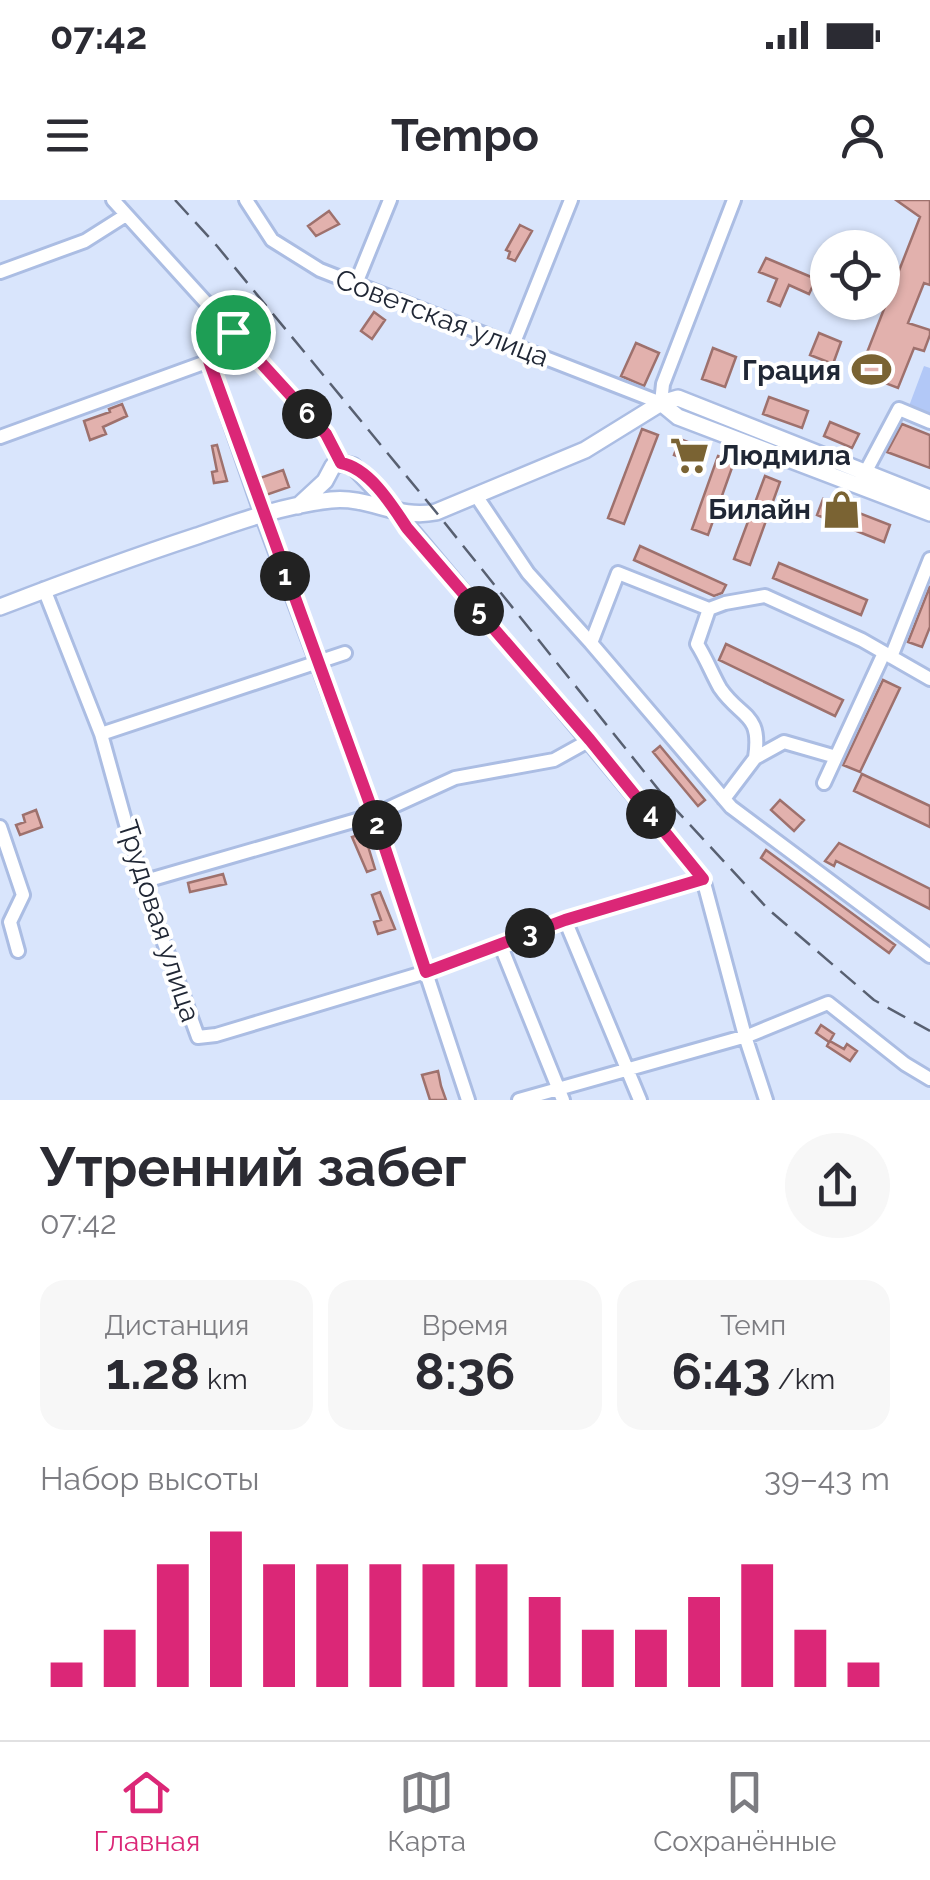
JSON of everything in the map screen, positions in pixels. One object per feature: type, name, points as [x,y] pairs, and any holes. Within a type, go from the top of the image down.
[{"type":"main road","name":"Советская улица","points":[[662,404],[678,398],[930,498]]},
{"type":"main road","name":"Советская улица","points":[[662,404],[678,417],[930,513]]},
{"type":"main road","points":[[325,481],[329,493],[417,516],[476,497],[584,450],[662,404]]},
{"type":"main road","points":[[298,506],[341,463],[353,466],[398,513]]},
{"type":"main road","points":[[0,608],[44,589],[262,515],[346,499],[362,488],[361,474]]},
{"type":"street","points":[[113,200],[326,434],[341,463]]},
{"type":"street","name":"Советская улица","points":[[246,200],[272,240],[320,270],[662,404]]},
{"type":"street","points":[[356,286],[390,200]]},
{"type":"street","points":[[513,345],[571,200]]},
{"type":"street","points":[[662,404],[663,384],[734,200]]},
{"type":"street","points":[[0,272],[85,241],[126,215]]},
{"type":"street","points":[[0,437],[209,361],[233,332]]},
{"type":"street","points":[[209,361],[374,815],[468,1100]]},
{"type":"street","points":[[866,472],[900,406],[930,422]]},
{"type":"street","points":[[476,497],[528,573],[724,799],[930,956]]},
{"type":"street","points":[[398,513],[703,879],[766,1100]]},
{"type":"street","points":[[824,782],[930,558]]},
{"type":"street","points":[[591,643],[618,572],[709,609],[725,602],[765,596],[930,679]]},
{"type":"street","name":"Трудовая улица","points":[[44,589],[102,734],[142,882],[198,1037],[216,1036],[426,972],[565,920],[703,879]]},
{"type":"street","points":[[709,609],[697,644],[720,687],[752,722],[758,735],[755,758]]},
{"type":"street","points":[[102,734],[345,652]]},
{"type":"street","points":[[142,882],[374,815],[455,778],[554,760],[590,740]]},
{"type":"street","points":[[724,799],[755,758],[784,742],[836,757]]},
{"type":"street","points":[[0,827],[23,895],[10,922],[18,951]]},
{"type":"street","points":[[565,920],[640,1100]]},
{"type":"street","points":[[500,944],[561,1094]]},
{"type":"street","points":[[519,1100],[561,1094],[625,1070],[745,1036],[828,1003],[930,1080]]},
{"type":"shaded area","points":[[924,366],[930,368],[930,415],[909,406]]},
{"type":"building","points":[[896,200],[930,200],[930,285],[924,283],[908,323],[930,330],[930,335],[924,351],[914,348],[898,388],[859,373],[880,320],[900,320],[900,268],[920,217]]},
{"type":"building","points":[[329,211],[339,224],[316,236],[308,226]]},
{"type":"building","points":[[520,225],[532,231],[515,261],[508,258],[510,252],[506,250]]},
{"type":"building","points":[[766,258],[810,276],[810,292],[789,285],[780,306],[768,301],[777,279],[759,272]]},
{"type":"building","points":[[374,312],[385,320],[372,339],[361,331]]},
{"type":"building","points":[[819,333],[841,342],[833,364],[810,355]]},
{"type":"building","points":[[636,343],[659,353],[644,386],[621,376]]},
{"type":"building","points":[[713,348],[736,357],[725,387],[702,379]]},
{"type":"building","points":[[769,397],[808,411],[802,428],[763,414]]},
{"type":"building","points":[[122,404],[127,416],[103,427],[106,434],[90,440],[84,421]]},
{"type":"building","points":[[830,422],[859,434],[852,448],[824,436]]},
{"type":"building","points":[[902,424],[930,435],[930,468],[887,452]]},
{"type":"building","points":[[642,429],[658,435],[624,524],[608,518]]},
{"type":"building","name":"Людмила","points":[[680,439],[703,448],[693,468],[686,465],[688,460],[674,455]]},
{"type":"building","points":[[217,445],[227,481],[214,483],[212,472],[217,471],[212,446]]},
{"type":"building","points":[[718,456],[734,462],[708,535],[692,529]]},
{"type":"building","points":[[283,470],[289,487],[266,495],[260,478]]},
{"type":"building","points":[[765,476],[780,482],[750,565],[734,559]]},
{"type":"building","points":[[823,499],[890,525],[884,542],[817,515]]},
{"type":"building","points":[[640,546],[726,585],[722,593],[714,596],[634,560]]},
{"type":"building","points":[[779,563],[867,600],[861,615],[773,578]]},
{"type":"building","points":[[930,586],[930,627],[922,647],[908,642]]},
{"type":"building","points":[[726,644],[843,700],[835,716],[719,660]]},
{"type":"building","points":[[883,680],[900,688],[860,772],[843,765]]},
{"type":"building","points":[[660,746],[705,800],[698,806],[653,752]]},
{"type":"building","points":[[862,774],[930,806],[930,827],[854,791]]},
{"type":"building","points":[[780,800],[804,820],[794,831],[771,810]]},
{"type":"building","points":[[36,810],[42,827],[20,835],[16,825],[25,822],[23,815]]},
{"type":"building","points":[[364,833],[375,869],[367,872],[352,837]]},
{"type":"building","points":[[839,843],[930,889],[930,909],[836,861],[834,866],[825,861]]},
{"type":"building","points":[[766,850],[895,945],[889,953],[761,858]]},
{"type":"building","points":[[223,874],[226,884],[190,892],[188,883]]},
{"type":"building","points":[[380,892],[395,929],[378,934],[374,922],[381,920],[372,895]]},
{"type":"building","points":[[821,1025],[834,1034],[830,1041],[844,1049],[847,1044],[857,1051],[850,1061],[827,1046],[829,1042],[816,1033]]},
{"type":"building","points":[[438,1071],[446,1100],[430,1100],[422,1075]]},
{"type":"railway","points":[[175,200],[436,512],[666,799],[768,909],[874,1000],[930,1031]]},
{"type":"place","name":"Грация","points":[[871,370]]},
{"type":"place","name":"Людмила","points":[[689,455]]},
{"type":"place","name":"Билайн","points":[[841,509]]},
{"type":"route","points":[[233,332],[326,434],[341,463],[353,466],[385,497],[703,879],[565,920],[426,972],[374,815],[209,361],[233,332]]}]
